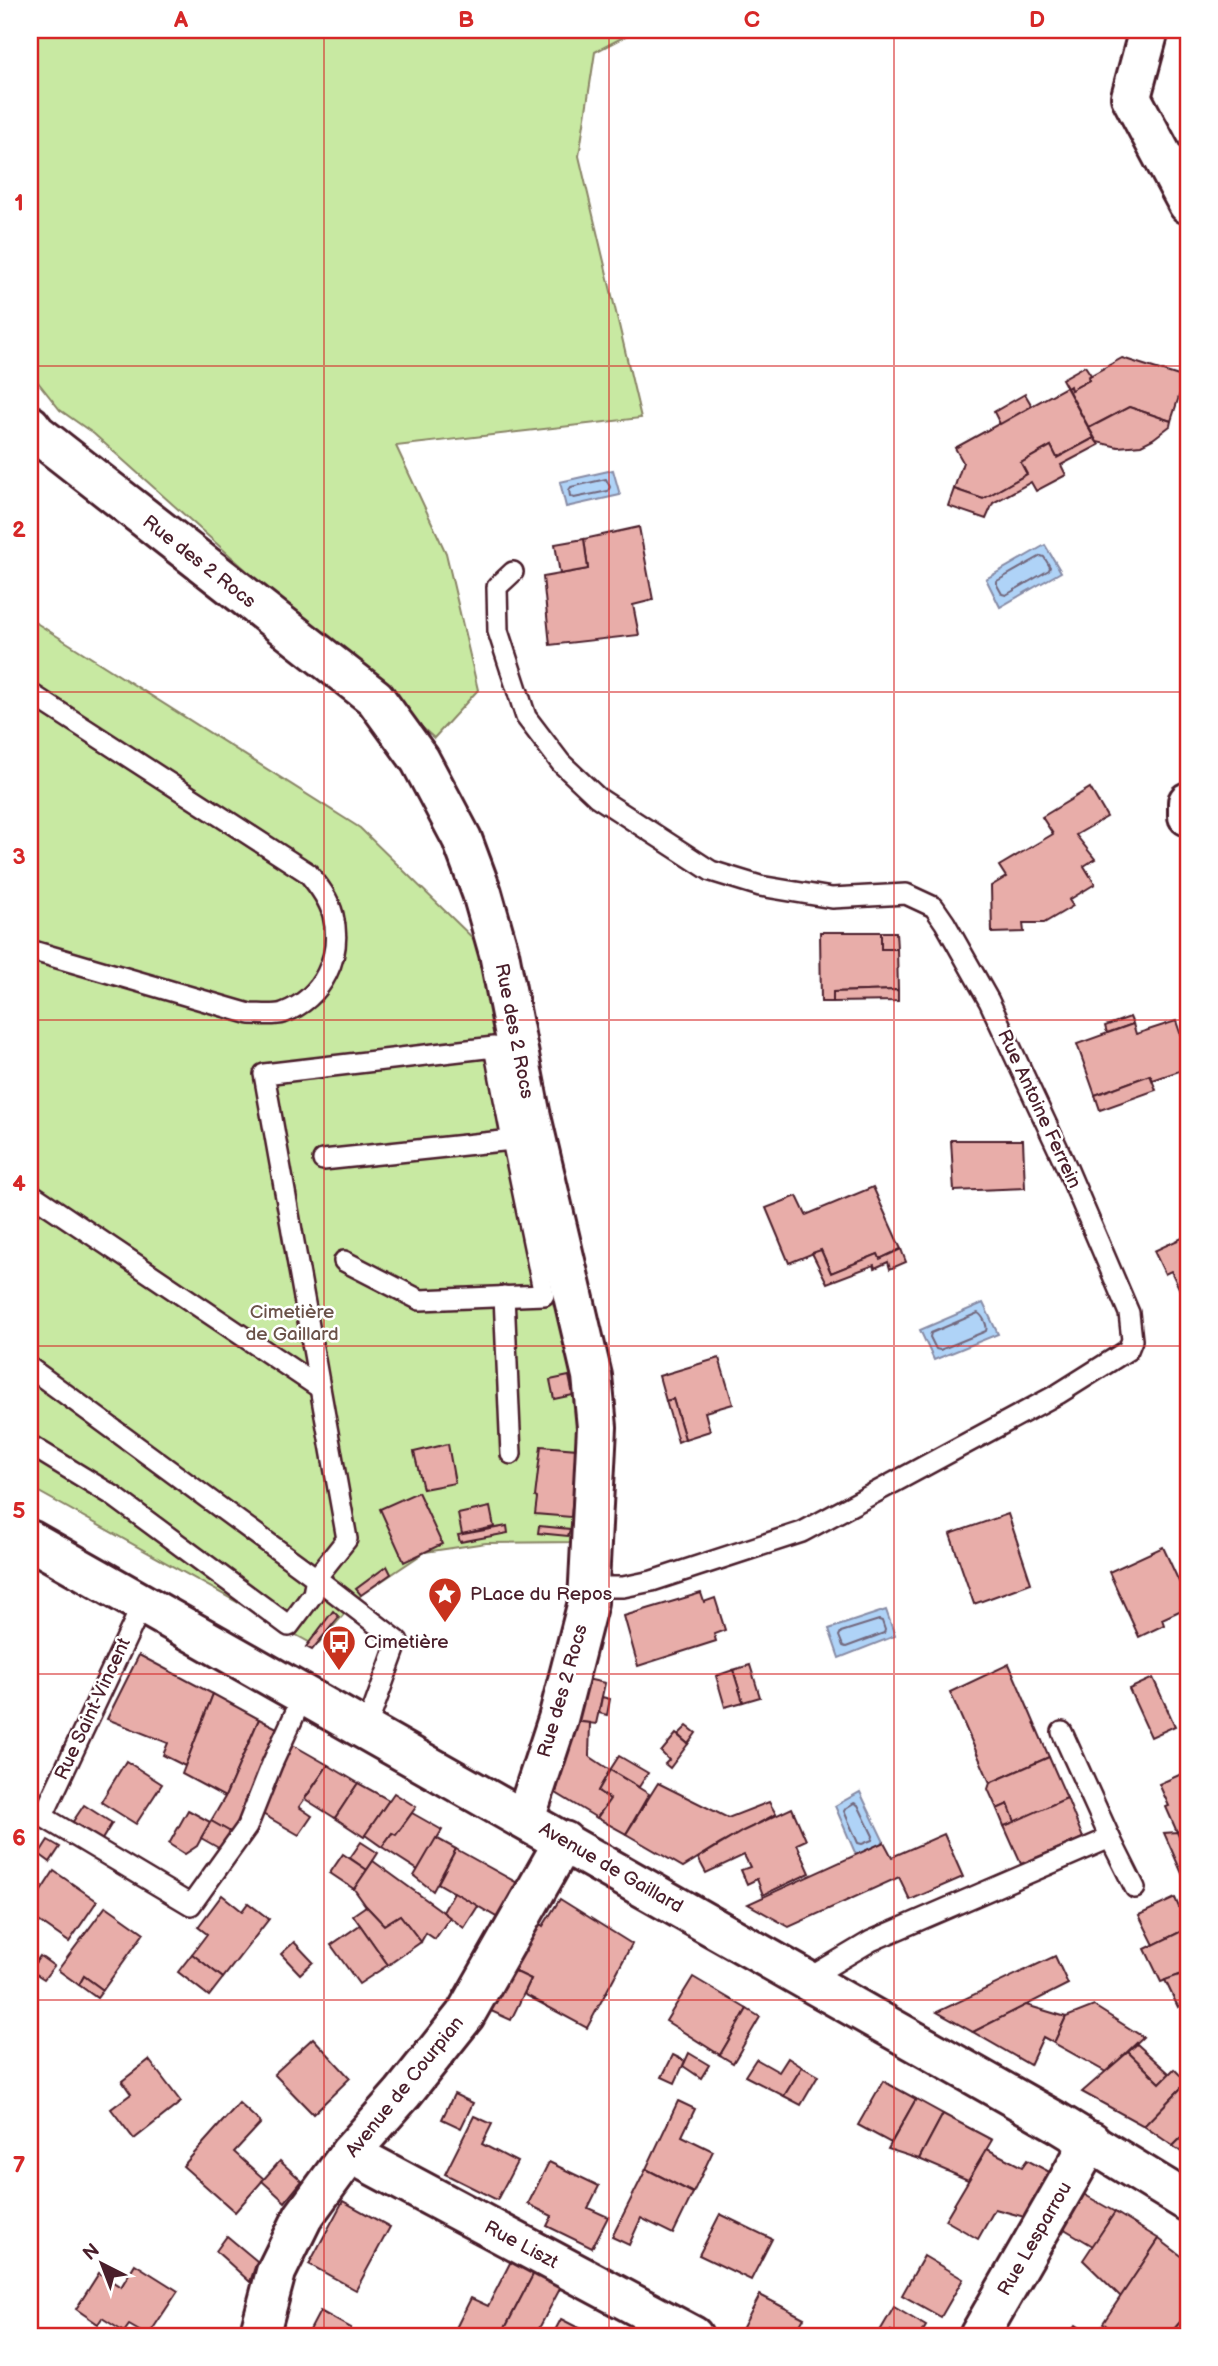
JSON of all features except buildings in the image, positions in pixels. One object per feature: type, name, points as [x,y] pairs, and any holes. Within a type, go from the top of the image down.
[{"type":"street","points":[[1149,30],[1131,97],[1188,204]]},
{"type":"street","name":"Rue des 2 Rocs","points":[[30,425],[36,433],[375,698],[420,760],[462,839],[482,893],[499,953],[530,1112],[594,1387],[597,1427],[588,1602],[558,1719],[525,1819]]},
{"type":"street","points":[[1188,802],[1188,816]]},
{"type":"street","name":"Avenue de Gaillard","points":[[30,1540],[1091,2141],[1188,2202]]},
{"type":"street","name":"Avenue de Courpian","points":[[258,2336],[276,2272],[303,2217],[350,2153],[466,2015],[564,1841]]},
{"type":"street","name":"Rue Lesparrou","points":[[979,2336],[1091,2141]]},
{"type":"street","name":"Rue Liszt","points":[[350,2153],[693,2336]]},
{"type":"lane","name":"Rue Antoine Ferrein","points":[[513,572],[497,587],[498,631],[526,717],[561,763],[597,797],[711,871],[760,887],[832,898],[906,894],[934,907],[989,1001],[1067,1168],[1129,1313],[1132,1340],[1128,1350],[1058,1394],[802,1532],[652,1581],[623,1587],[589,1587]]},
{"type":"lane","points":[[30,693],[308,873],[322,891],[332,914],[337,943],[328,971],[312,996],[281,1013],[250,1014],[30,950]]},
{"type":"lane","points":[[30,1445],[113,1495],[289,1626],[313,1594],[316,1578],[347,1539],[264,1074],[494,1048],[544,1295],[420,1300],[344,1261]]},
{"type":"lane","points":[[323,1160],[512,1140]]},
{"type":"lane","points":[[30,1193],[320,1388]]},
{"type":"lane","points":[[504,1296],[511,1454]]},
{"type":"lane","points":[[30,1368],[398,1641],[366,1729]]},
{"type":"lane","name":"Rue Saint-Vincent","points":[[36,1812],[143,1603]]},
{"type":"lane","points":[[36,1812],[191,1905],[247,1827],[304,1694]]},
{"type":"lane","points":[[1062,1732],[1135,1888]]},
{"type":"lane","points":[[807,1979],[871,1941],[1110,1838]]},
{"type":"green space","points":[[30,30],[637,30],[595,52],[579,156],[641,418],[396,446],[446,553],[478,690],[434,738],[94,434],[60,410],[30,372]]},
{"type":"green space","name":"Cimetière de Gaillard","points":[[30,619],[360,828],[485,950],[576,1377],[583,1455],[579,1542],[486,1543],[425,1552],[361,1595],[316,1646],[30,1487]]},
{"type":"water","points":[[613,470],[620,495],[566,507],[560,482]]},
{"type":"water","points":[[1045,545],[1061,572],[1000,607],[986,579]]},
{"type":"water","points":[[983,1303],[998,1334],[934,1360],[920,1330]]},
{"type":"water","points":[[886,1610],[895,1636],[839,1658],[829,1629]]},
{"type":"water","points":[[860,1792],[884,1842],[856,1855],[835,1806]]},
{"type":"place","name":"PLace du Repos","points":[[445,1624]]},
{"type":"place","name":"Cimetière","points":[[339,1672]]}]
